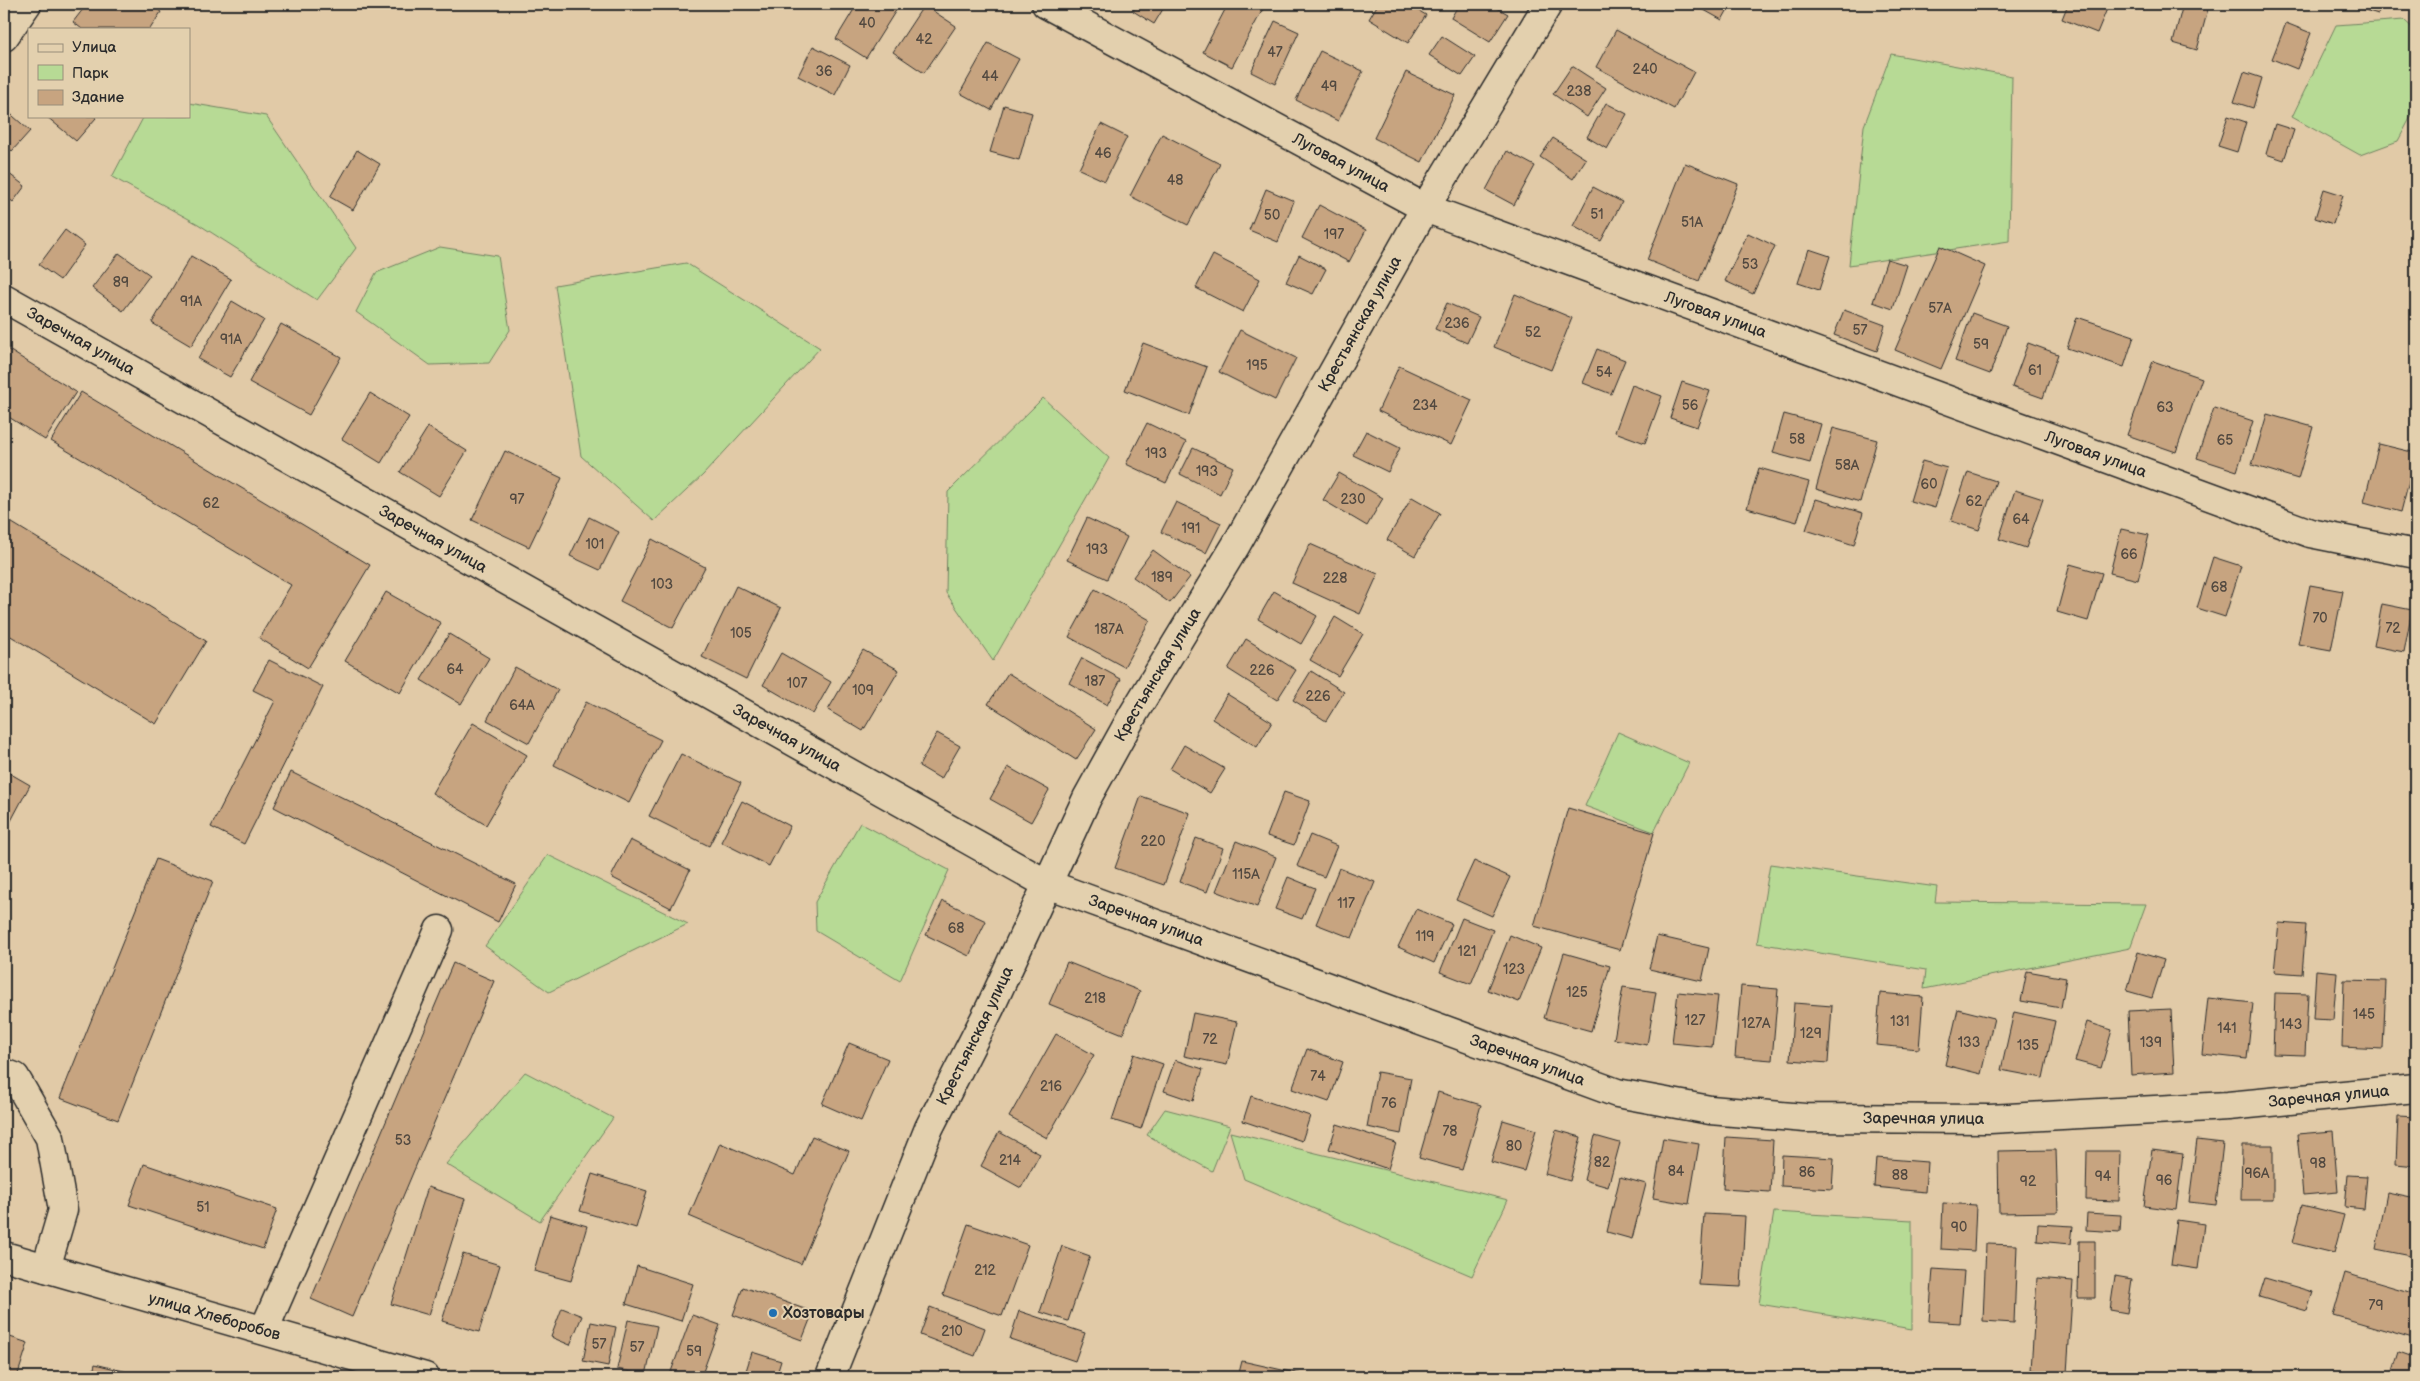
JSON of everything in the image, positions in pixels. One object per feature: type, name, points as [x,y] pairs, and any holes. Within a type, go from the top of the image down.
[{"type":"street","points":[[4,37],[27,4]]},
{"type":"street","name":"Луговая улица","points":[[1046,4],[1425,208],[2310,533],[2416,554]]},
{"type":"street","name":"Крестьянская улица","points":[[830,1377],[929,1128],[990,1008],[1088,798],[1134,713],[1236,544],[1425,208],[1548,4]]},
{"type":"street","name":"Заречная улица","points":[[4,298],[1047,884],[1617,1093],[1710,1110],[1805,1118],[1990,1119],[2228,1106],[2416,1088]]},
{"type":"street","points":[[264,1330],[439,930]]},
{"type":"street","points":[[4,1073],[15,1077],[50,1138],[63,1210],[46,1268]]},
{"type":"street","name":"улица Хлеборобов","points":[[4,1256],[425,1377]]},
{"type":"green space","points":[[2404,20],[2416,31],[2416,107],[2398,141],[2360,155],[2292,117],[2336,25]]},
{"type":"green space","points":[[1891,54],[2012,76],[2009,241],[1849,265],[1864,126]]},
{"type":"green space","points":[[190,103],[266,116],[356,248],[317,300],[198,224],[112,177],[143,118],[190,118]]},
{"type":"green space","points":[[440,247],[498,256],[510,330],[489,363],[430,365],[356,312],[376,273]]},
{"type":"green space","points":[[686,263],[820,348],[703,475],[654,521],[581,456],[555,285]]},
{"type":"green space","points":[[1043,398],[1109,458],[993,661],[946,593],[948,492]]},
{"type":"green space","points":[[1618,732],[1689,763],[1654,832],[1585,806]]},
{"type":"green space","points":[[860,823],[949,870],[900,981],[816,931],[815,902]]},
{"type":"green space","points":[[548,855],[688,924],[549,992],[485,946]]},
{"type":"green space","points":[[1770,864],[1937,887],[1935,902],[2146,904],[2130,948],[1924,989],[1926,970],[1757,943]]},
{"type":"green space","points":[[525,1072],[613,1118],[540,1221],[446,1164]]},
{"type":"green space","points":[[1165,1109],[1230,1126],[1212,1171],[1147,1135]]},
{"type":"green space","points":[[1230,1132],[1508,1200],[1472,1276],[1244,1179]]},
{"type":"green space","points":[[1774,1212],[1912,1220],[1912,1329],[1759,1304]]},
{"type":"building","points":[[87,4],[150,4],[161,12],[151,28],[81,28],[73,22]]},
{"type":"building","points":[[852,4],[900,4],[866,58],[836,39],[856,6]]},
{"type":"building","points":[[1137,4],[1166,4],[1154,24],[1133,11]]},
{"type":"building","points":[[1228,4],[1258,4],[1264,7],[1232,67],[1203,52]]},
{"type":"building","points":[[1378,4],[1407,4],[1426,15],[1408,43],[1369,19]]},
{"type":"building","points":[[1459,4],[1490,4],[1508,14],[1490,42],[1451,18]]},
{"type":"building","points":[[1696,4],[1731,4],[1722,20]]},
{"type":"building","points":[[2068,4],[2109,4],[2097,33],[2062,19]]},
{"type":"building","points":[[2183,4],[2208,9],[2197,50],[2173,43]]},
{"type":"building","points":[[2350,4],[2381,4],[2378,14]]},
{"type":"building","points":[[924,5],[956,26],[924,73],[893,52]]},
{"type":"building","points":[[1275,21],[1299,32],[1275,84],[1251,72]]},
{"type":"building","points":[[2286,23],[2311,33],[2297,69],[2272,59]]},
{"type":"building","points":[[1616,30],[1694,72],[1674,109],[1596,67]]},
{"type":"building","points":[[1442,36],[1475,57],[1462,76],[1429,55]]},
{"type":"building","points":[[988,43],[1019,59],[991,110],[960,93]]},
{"type":"building","points":[[813,46],[850,65],[835,95],[798,76]]},
{"type":"building","points":[[1320,51],[1363,71],[1338,121],[1296,100]]},
{"type":"building","points":[[1572,66],[1606,88],[1587,117],[1553,94]]},
{"type":"building","points":[[1406,72],[1455,95],[1422,162],[1374,138]]},
{"type":"building","points":[[2244,72],[2262,78],[2253,108],[2234,102]]},
{"type":"building","points":[[1606,103],[1627,114],[1607,149],[1587,137]]},
{"type":"building","points":[[1004,105],[1032,113],[1019,160],[990,152]]},
{"type":"building","points":[[5,109],[30,131],[12,151],[4,144]]},
{"type":"building","points":[[2228,116],[2246,122],[2237,152],[2218,146]]},
{"type":"building","points":[[48,118],[96,118],[76,141]]},
{"type":"building","points":[[1101,124],[1127,137],[1105,181],[1079,169]]},
{"type":"building","points":[[2275,124],[2294,130],[2284,160],[2266,154]]},
{"type":"building","points":[[1162,134],[1220,164],[1188,225],[1130,196]]},
{"type":"building","points":[[1553,138],[1586,159],[1573,179],[1540,157]]},
{"type":"building","points":[[357,150],[380,164],[353,210],[330,197]]},
{"type":"building","points":[[1507,151],[1535,166],[1514,205],[1486,190]]},
{"type":"building","points":[[1685,163],[1738,184],[1699,281],[1647,260]]},
{"type":"building","points":[[4,170],[25,186],[13,202],[4,195]]},
{"type":"building","points":[[1593,187],[1622,202],[1601,241],[1573,226]]},
{"type":"building","points":[[1266,189],[1294,201],[1278,242],[1249,230]]},
{"type":"building","points":[[2324,189],[2343,195],[2333,224],[2315,218]]},
{"type":"building","points":[[1319,205],[1366,230],[1349,262],[1302,238]]},
{"type":"building","points":[[65,230],[85,245],[60,280],[39,265]]},
{"type":"building","points":[[1748,233],[1775,246],[1753,294],[1725,281]]},
{"type":"building","points":[[1940,246],[1985,266],[1941,369],[1895,350]]},
{"type":"building","points":[[1809,249],[1830,256],[1819,290],[1798,283]]},
{"type":"building","points":[[119,253],[150,275],[123,311],[92,288]]},
{"type":"building","points":[[1213,255],[1260,279],[1243,312],[1196,288]]},
{"type":"building","points":[[1299,255],[1326,269],[1313,294],[1286,282]]},
{"type":"building","points":[[191,256],[231,279],[191,346],[152,323]]},
{"type":"building","points":[[1887,259],[1907,265],[1893,309],[1873,302]]},
{"type":"building","points":[[1515,294],[1572,318],[1551,370],[1494,347]]},
{"type":"building","points":[[232,301],[264,320],[230,377],[198,359]]},
{"type":"building","points":[[1447,303],[1479,317],[1467,343],[1435,329]]},
{"type":"building","points":[[1844,310],[1885,325],[1877,351],[1834,335]]},
{"type":"building","points":[[1972,313],[2007,326],[1990,374],[1955,361]]},
{"type":"building","points":[[2077,317],[2134,336],[2124,367],[2067,348]]},
{"type":"building","points":[[281,324],[341,357],[309,415],[249,382]]},
{"type":"building","points":[[1240,330],[1296,358],[1275,400],[1219,372]]},
{"type":"building","points":[[1143,343],[1207,367],[1189,415],[1125,390]]},
{"type":"building","points":[[2028,343],[2058,354],[2043,398],[2012,387]]},
{"type":"building","points":[[4,347],[76,392],[45,440],[4,414]]},
{"type":"building","points":[[1597,349],[1625,360],[1611,394],[1583,383]]},
{"type":"building","points":[[2153,361],[2202,378],[2176,452],[2127,435]]},
{"type":"building","points":[[1399,366],[1472,400],[1451,445],[1378,411]]},
{"type":"building","points":[[1682,382],[1710,391],[1697,427],[1670,418]]},
{"type":"building","points":[[1632,385],[1662,396],[1645,443],[1615,432]]},
{"type":"building","points":[[81,392],[370,565],[308,668],[259,638],[291,585],[51,441]]},
{"type":"building","points":[[370,393],[409,417],[381,463],[342,439]]},
{"type":"building","points":[[2214,408],[2253,421],[2237,471],[2197,458]]},
{"type":"building","points":[[1784,414],[1821,424],[1810,463],[1773,453]]},
{"type":"building","points":[[2267,414],[2313,427],[2298,479],[2252,465]]},
{"type":"building","points":[[1147,423],[1186,442],[1166,483],[1126,464]]},
{"type":"building","points":[[428,427],[467,451],[439,496],[400,472]]},
{"type":"building","points":[[1833,428],[1877,440],[1860,502],[1816,489]]},
{"type":"building","points":[[1366,431],[1400,448],[1388,472],[1353,455]]},
{"type":"building","points":[[2379,444],[2416,453],[2401,512],[2364,502]]},
{"type":"building","points":[[1193,448],[1233,467],[1220,494],[1180,474]]},
{"type":"building","points":[[505,451],[562,478],[529,547],[472,520]]},
{"type":"building","points":[[1922,461],[1947,468],[1935,508],[1910,501]]},
{"type":"building","points":[[1759,468],[1809,482],[1797,522],[1747,508]]},
{"type":"building","points":[[1968,472],[1996,481],[1979,530],[1951,521]]},
{"type":"building","points":[[1339,473],[1383,498],[1367,526],[1323,500]]},
{"type":"building","points":[[2015,490],[2043,499],[2026,548],[1999,539]]},
{"type":"building","points":[[1412,497],[1440,513],[1415,556],[1387,540]]},
{"type":"building","points":[[1816,499],[1863,513],[1854,545],[1806,530]]},
{"type":"building","points":[[1176,502],[1221,523],[1206,553],[1161,532]]},
{"type":"building","points":[[589,517],[619,532],[600,570],[570,556]]},
{"type":"building","points":[[4,518],[206,641],[156,724],[4,632]]},
{"type":"building","points":[[1087,518],[1127,537],[1107,579],[1067,560]]},
{"type":"building","points":[[2121,529],[2149,535],[2138,580],[2110,573]]},
{"type":"building","points":[[652,539],[705,567],[673,628],[620,601]]},
{"type":"building","points":[[1310,544],[1378,574],[1360,614],[1292,583]]},
{"type":"building","points":[[1153,550],[1190,577],[1170,603],[1133,577]]},
{"type":"building","points":[[2213,557],[2241,566],[2225,617],[2197,608]]},
{"type":"building","points":[[2070,564],[2102,573],[2088,621],[2057,612]]},
{"type":"building","points":[[2310,585],[2343,591],[2331,650],[2298,644]]},
{"type":"building","points":[[736,586],[781,608],[746,679],[702,657]]},
{"type":"building","points":[[1095,589],[1150,620],[1124,667],[1069,637]]},
{"type":"building","points":[[1274,591],[1317,616],[1301,644],[1258,619]]},
{"type":"building","points":[[386,592],[441,623],[400,693],[345,661]]},
{"type":"building","points":[[2382,604],[2412,610],[2404,652],[2374,646]]},
{"type":"building","points":[[1335,617],[1363,634],[1338,676],[1310,660]]},
{"type":"building","points":[[449,634],[489,658],[461,704],[421,680]]},
{"type":"building","points":[[1246,639],[1296,670],[1277,700],[1228,669]]},
{"type":"building","points":[[863,650],[899,670],[863,731],[828,710]]},
{"type":"building","points":[[781,653],[831,682],[813,714],[763,685]]},
{"type":"building","points":[[1082,658],[1121,679],[1107,705],[1069,683]]},
{"type":"building","points":[[269,660],[323,687],[244,844],[211,827],[275,701],[253,690]]},
{"type":"building","points":[[515,667],[558,690],[529,743],[487,720]]},
{"type":"building","points":[[1311,671],[1344,692],[1326,721],[1293,700]]},
{"type":"building","points":[[1008,673],[1096,729],[1076,760],[988,704]]},
{"type":"building","points":[[1227,694],[1272,722],[1257,747],[1212,719]]},
{"type":"building","points":[[586,702],[661,740],[629,803],[554,765]]},
{"type":"building","points":[[473,723],[527,755],[486,825],[432,793]]},
{"type":"building","points":[[937,733],[960,746],[941,779],[919,766]]},
{"type":"building","points":[[1184,745],[1225,769],[1210,793],[1170,769]]},
{"type":"building","points":[[681,754],[741,783],[709,846],[649,816]]},
{"type":"building","points":[[1008,767],[1049,790],[1031,822],[990,799]]},
{"type":"building","points":[[4,770],[30,785],[4,834]]},
{"type":"building","points":[[291,772],[516,884],[498,922],[274,807]]},
{"type":"building","points":[[1284,792],[1310,801],[1294,845],[1267,836]]},
{"type":"building","points":[[1141,796],[1190,813],[1164,885],[1115,868]]},
{"type":"building","points":[[742,801],[790,826],[769,866],[721,842]]},
{"type":"building","points":[[1568,808],[1654,833],[1620,950],[1534,926]]},
{"type":"building","points":[[1310,835],[1337,846],[1324,877],[1297,866]]},
{"type":"building","points":[[1196,838],[1223,848],[1207,892],[1180,882]]},
{"type":"building","points":[[630,840],[690,870],[671,908],[611,877]]},
{"type":"building","points":[[1236,841],[1276,857],[1257,907],[1216,891]]},
{"type":"building","points":[[156,859],[213,881],[118,1120],[60,1098]]},
{"type":"building","points":[[1474,861],[1510,877],[1492,916],[1456,900]]},
{"type":"building","points":[[1339,868],[1375,882],[1352,938],[1316,924]]},
{"type":"building","points":[[1288,877],[1315,888],[1302,919],[1275,909]]},
{"type":"building","points":[[943,901],[986,921],[969,956],[926,935]]},
{"type":"building","points":[[1416,909],[1452,924],[1434,963],[1398,947]]},
{"type":"building","points":[[1462,918],[1493,930],[1471,984],[1440,972]]},
{"type":"building","points":[[2279,923],[2306,925],[2302,974],[2274,972]]},
{"type":"building","points":[[1510,935],[1541,948],[1519,1002],[1488,990]]},
{"type":"building","points":[[1657,936],[1709,948],[1702,981],[1649,969]]},
{"type":"building","points":[[2138,952],[2164,960],[2152,998],[2127,991]]},
{"type":"building","points":[[1564,953],[1610,966],[1591,1031],[1544,1018]]},
{"type":"building","points":[[1067,962],[1140,991],[1123,1034],[1049,1004]]},
{"type":"building","points":[[453,963],[494,981],[352,1317],[311,1299]]},
{"type":"building","points":[[2316,970],[2337,972],[2333,1020],[2313,1019]]},
{"type":"building","points":[[2027,971],[2066,978],[2061,1008],[2021,1001]]},
{"type":"building","points":[[2344,980],[2386,981],[2383,1049],[2342,1047]]},
{"type":"building","points":[[1741,986],[1778,989],[1772,1060],[1735,1057]]},
{"type":"building","points":[[1623,987],[1656,992],[1647,1045],[1614,1039]]},
{"type":"building","points":[[1678,992],[1718,996],[1712,1047],[1672,1043]]},
{"type":"building","points":[[1880,993],[1923,997],[1919,1049],[1876,1045]]},
{"type":"building","points":[[2275,993],[2308,994],[2305,1055],[2273,1054]]},
{"type":"building","points":[[2208,998],[2253,1003],[2247,1059],[2202,1054]]},
{"type":"building","points":[[1794,1003],[1832,1006],[1828,1063],[1790,1060]]},
{"type":"building","points":[[1958,1009],[1994,1018],[1981,1074],[1945,1065]]},
{"type":"building","points":[[2171,1009],[2174,1072],[2131,1075],[2128,1011]]},
{"type":"building","points":[[2014,1012],[2055,1021],[2043,1078],[2001,1070]]},
{"type":"building","points":[[1193,1013],[1237,1022],[1227,1065],[1184,1056]]},
{"type":"building","points":[[2087,1022],[2112,1030],[2101,1068],[2075,1061]]},
{"type":"building","points":[[1056,1034],[1094,1055],[1047,1138],[1009,1117]]},
{"type":"building","points":[[849,1043],[888,1059],[861,1121],[822,1104]]},
{"type":"building","points":[[1307,1049],[1343,1062],[1329,1102],[1292,1089]]},
{"type":"building","points":[[1134,1054],[1163,1064],[1141,1129],[1112,1120]]},
{"type":"building","points":[[1175,1060],[1203,1069],[1193,1101],[1164,1091]]},
{"type":"building","points":[[1377,1072],[1411,1078],[1401,1134],[1367,1127]]},
{"type":"building","points":[[1438,1092],[1481,1105],[1462,1170],[1419,1158]]},
{"type":"building","points":[[1251,1096],[1310,1116],[1302,1141],[1243,1121]]},
{"type":"building","points":[[2398,1116],[2416,1117],[2416,1166],[2396,1164]]},
{"type":"building","points":[[1503,1120],[1536,1130],[1524,1171],[1491,1162]]},
{"type":"building","points":[[1337,1124],[1396,1143],[1388,1169],[1329,1149]]},
{"type":"building","points":[[1556,1130],[1581,1137],[1570,1181],[1545,1174]]},
{"type":"building","points":[[2333,1131],[2338,1192],[2303,1195],[2297,1134]]},
{"type":"building","points":[[999,1132],[1040,1154],[1021,1188],[981,1166]]},
{"type":"building","points":[[812,1136],[849,1151],[801,1264],[689,1216],[720,1143],[795,1175]]},
{"type":"building","points":[[1595,1136],[1620,1143],[1608,1187],[1584,1180]]},
{"type":"building","points":[[1726,1137],[1773,1140],[1770,1192],[1723,1189]]},
{"type":"building","points":[[1663,1138],[1699,1144],[1689,1204],[1653,1198]]},
{"type":"building","points":[[2197,1140],[2223,1143],[2216,1205],[2189,1202]]},
{"type":"building","points":[[2242,1145],[2273,1145],[2273,1200],[2241,1200]]},
{"type":"building","points":[[2056,1150],[2058,1212],[1999,1213],[1998,1151]]},
{"type":"building","points":[[2152,1150],[2183,1154],[2176,1210],[2144,1206]]},
{"type":"building","points":[[2087,1151],[2120,1151],[2119,1201],[2086,1200]]},
{"type":"building","points":[[1782,1155],[1834,1158],[1832,1189],[1781,1186]]},
{"type":"building","points":[[1876,1158],[1927,1162],[1925,1192],[1874,1187]]},
{"type":"building","points":[[144,1164],[277,1209],[263,1249],[129,1205]]},
{"type":"building","points":[[592,1174],[647,1191],[636,1228],[580,1211]]},
{"type":"building","points":[[2348,1175],[2367,1176],[2364,1209],[2345,1207]]},
{"type":"building","points":[[1620,1177],[1646,1184],[1632,1239],[1607,1232]]},
{"type":"building","points":[[428,1187],[465,1199],[429,1315],[391,1304]]},
{"type":"building","points":[[2387,1193],[2416,1199],[2416,1257],[2376,1249]]},
{"type":"building","points":[[1943,1203],[1976,1205],[1974,1251],[1941,1249]]},
{"type":"building","points":[[2302,1205],[2344,1215],[2334,1253],[2293,1243]]},
{"type":"building","points":[[2087,1213],[2121,1215],[2120,1232],[2086,1230]]},
{"type":"building","points":[[1704,1214],[1745,1216],[1741,1287],[1699,1285]]},
{"type":"building","points":[[550,1215],[587,1226],[571,1281],[534,1271]]},
{"type":"building","points":[[2177,1220],[2204,1224],[2198,1269],[2171,1265]]},
{"type":"building","points":[[968,1224],[1028,1245],[1002,1316],[943,1295]]},
{"type":"building","points":[[2038,1224],[2073,1226],[2071,1244],[2037,1241]]},
{"type":"building","points":[[2079,1241],[2095,1241],[2095,1298],[2078,1298]]},
{"type":"building","points":[[1986,1244],[2017,1245],[2014,1323],[1983,1321]]},
{"type":"building","points":[[1062,1246],[1090,1256],[1068,1321],[1040,1312]]},
{"type":"building","points":[[463,1254],[500,1265],[479,1332],[442,1321]]},
{"type":"building","points":[[637,1266],[693,1284],[681,1321],[626,1304]]},
{"type":"building","points":[[1933,1269],[1964,1271],[1960,1323],[1929,1321]]},
{"type":"building","points":[[2345,1273],[2416,1294],[2416,1339],[2333,1315]]},
{"type":"building","points":[[2115,1276],[2132,1279],[2127,1313],[2110,1310]]},
{"type":"building","points":[[2037,1278],[2073,1281],[2067,1373],[2031,1370]]},
{"type":"building","points":[[2265,1278],[2313,1292],[2307,1311],[2259,1297]]},
{"type":"building","name":"Хозтовары","points":[[743,1287],[813,1312],[802,1340],[733,1315]]},
{"type":"building","points":[[930,1307],[985,1328],[975,1356],[920,1335]]},
{"type":"building","points":[[562,1308],[582,1316],[570,1345],[551,1337]]},
{"type":"building","points":[[1019,1311],[1085,1333],[1075,1361],[1010,1339]]},
{"type":"building","points":[[692,1315],[720,1325],[701,1377],[669,1377]]},
{"type":"building","points":[[628,1320],[657,1326],[646,1375],[617,1369]]},
{"type":"building","points":[[591,1322],[616,1327],[608,1366],[583,1361]]},
{"type":"building","points":[[4,1335],[28,1343],[17,1377],[4,1377]]},
{"type":"building","points":[[752,1352],[781,1361],[776,1377],[744,1377]]},
{"type":"building","points":[[2399,1352],[2416,1358],[2416,1377],[2391,1377]]},
{"type":"building","points":[[1242,1361],[1300,1374],[1299,1377],[1238,1377]]},
{"type":"building","points":[[95,1364],[148,1377],[92,1377]]},
{"type":"place","name":"Хозтовары","points":[[773,1313]]}]
